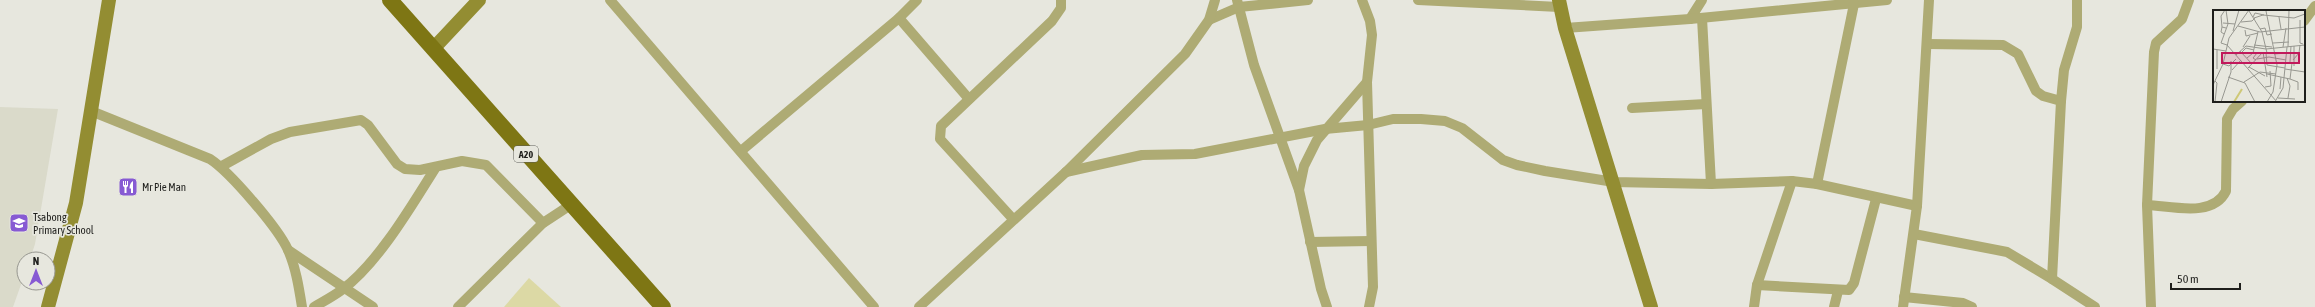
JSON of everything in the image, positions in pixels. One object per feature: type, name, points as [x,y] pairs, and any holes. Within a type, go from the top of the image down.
[{"type":"main road","name":"A20","points":[[390,0],[663,307]]},
{"type":"street","points":[[48,307],[76,203],[108,0]]},
{"type":"street","points":[[433,49],[479,0]]},
{"type":"street","points":[[610,0],[874,307]]},
{"type":"street","points":[[741,152],[900,18],[917,0]]},
{"type":"street","points":[[1013,219],[940,139],[941,126],[1052,21],[1061,8],[1061,0]]},
{"type":"street","points":[[919,307],[1013,219],[1066,172],[1185,54],[1209,20],[1215,0]]},
{"type":"street","points":[[1209,20],[1238,4],[1308,0]]},
{"type":"street","points":[[1362,0],[1370,20],[1372,35],[1367,82],[1373,288],[1369,307]]},
{"type":"street","points":[[1418,0],[1559,4],[1565,28],[1614,182],[1651,307]]},
{"type":"street","points":[[1690,19],[1702,0]]},
{"type":"street","points":[[1565,28],[1702,18],[1887,0]]},
{"type":"street","points":[[1929,0],[1917,206],[1904,302],[1963,303],[1972,307]]},
{"type":"street","points":[[2052,279],[2061,101],[2064,70],[2077,27],[2077,0]]},
{"type":"street","points":[[2151,307],[2147,205],[2154,52],[2156,43],[2182,18],[2188,0]]},
{"type":"street","points":[[1238,4],[1254,65],[1278,137],[1299,190],[1321,289],[1327,307]]},
{"type":"street","points":[[1817,184],[1854,4]]},
{"type":"street","points":[[2305,20],[2315,6]]},
{"type":"street","points":[[900,18],[969,99]]},
{"type":"street","points":[[1702,18],[1711,184]]},
{"type":"street","points":[[1927,44],[2003,44],[2018,54],[2036,91],[2043,96],[2061,101]]},
{"type":"street","points":[[1299,190],[1309,155],[1325,129],[1367,82]]},
{"type":"street","points":[[2147,205],[2204,208],[2221,201],[2226,191],[2227,119],[2233,109],[2241,102]]},
{"type":"street","points":[[1632,108],[1706,104]]},
{"type":"street","points":[[91,111],[210,159],[222,166],[253,202],[288,250],[297,280],[302,307]]},
{"type":"street","points":[[1066,172],[1142,155],[1195,154],[1278,137],[1325,129],[1368,125],[1393,119],[1445,121],[1462,128],[1503,160],[1517,165],[1614,182],[1711,184],[1792,181],[1817,184],[1876,199],[1917,206]]},
{"type":"street","points":[[222,166],[272,139],[290,132],[361,120],[368,125],[386,150],[405,169],[420,170],[462,161],[486,165],[543,223]]},
{"type":"street","points":[[314,307],[344,288],[371,261],[400,224],[436,167]]},
{"type":"street","points":[[1754,307],[1757,285],[1792,181]]},
{"type":"street","points":[[1757,285],[1848,290],[1854,283],[1876,199]]},
{"type":"street","points":[[458,307],[543,223],[572,204]]},
{"type":"street","points":[[1914,234],[2007,252],[2091,305]]},
{"type":"street","points":[[1310,242],[1371,241]]},
{"type":"street","points":[[288,250],[373,307]]},
{"type":"street","points":[[1834,307],[1838,290]]},
{"type":"shaded area","name":"Tsabong Primary School","points":[[0,107],[58,109],[35,244],[33,251],[16,251],[16,291],[19,291],[13,307],[0,307]]},
{"type":"shaded area","points":[[529,278],[561,307],[504,307]]},
{"type":"place","name":"Mr Pie Man","points":[[128,187]]},
{"type":"place","name":"Tsabong Primary School","points":[[19,223]]}]
